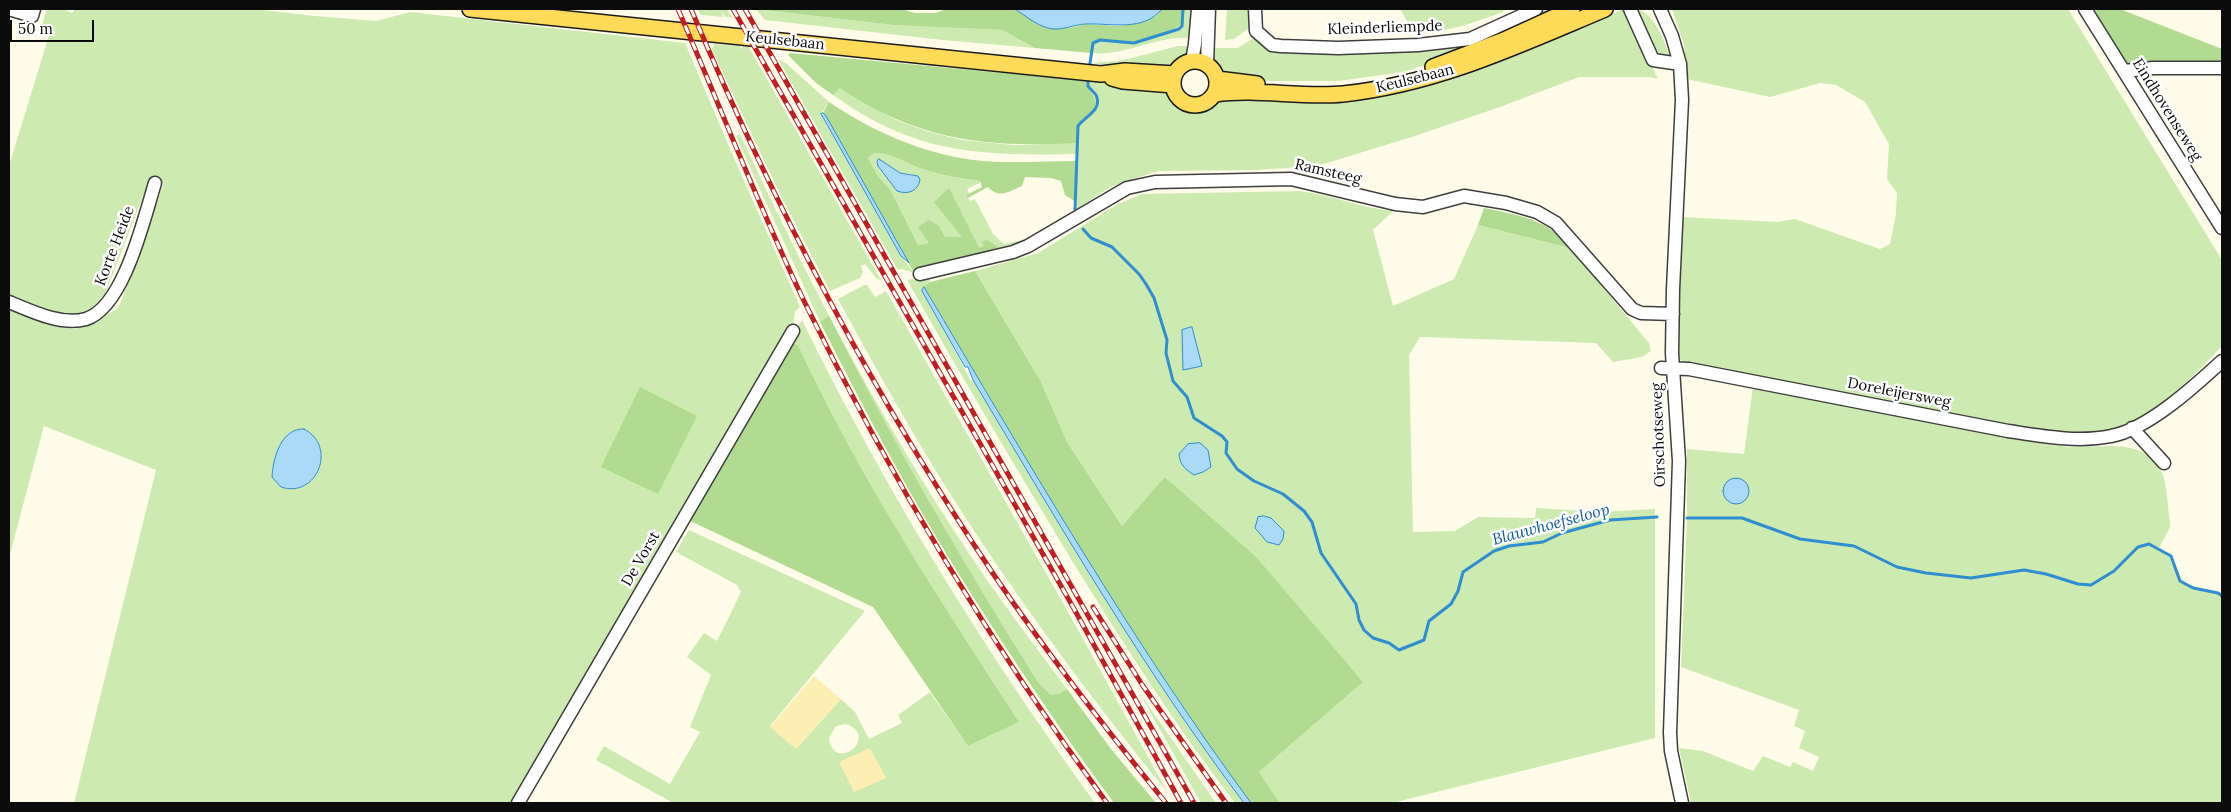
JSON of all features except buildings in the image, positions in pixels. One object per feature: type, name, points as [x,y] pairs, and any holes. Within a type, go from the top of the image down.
[{"type":"main road","name":"Keulsebaan","points":[[470,9],[1093,73],[1123,81],[1174,80]]},
{"type":"main road","name":"Keulsebaan","points":[[1216,87],[1254,84],[1295,86],[1391,78],[1435,66],[1471,53],[1572,9]]},
{"type":"main road","name":"Keulsebaan","points":[[1216,87],[1227,92],[1295,95],[1340,94],[1392,87],[1474,64],[1605,9]]},
{"type":"main road","points":[[1192,61],[1207,64],[1215,73],[1216,87],[1207,101],[1193,104],[1180,98],[1174,80],[1185,63],[1192,61]]},
{"type":"street","points":[[9,9],[32,16],[34,9]]},
{"type":"street","points":[[1192,61],[1198,9]]},
{"type":"street","points":[[1207,64],[1209,9]]},
{"type":"street","name":"Kleinderliempde","points":[[1255,9],[1256,31],[1272,44],[1338,48],[1418,46],[1470,39],[1536,9]]},
{"type":"street","points":[[1630,9],[1653,60],[1680,64]]},
{"type":"street","name":"Oirschotseweg","points":[[1660,9],[1672,36],[1680,64],[1682,100],[1673,314],[1667,368],[1679,461],[1670,733],[1671,751],[1682,803]]},
{"type":"street","name":"Eindhovenseweg","points":[[2085,9],[2222,228]]},
{"type":"street","points":[[2124,71],[2153,68],[2222,68]]},
{"type":"street","name":"Ramsteeg","points":[[920,274],[1013,252],[1028,246],[1127,188],[1155,182],[1291,179],[1395,204],[1423,207],[1464,196],[1506,203],[1537,212],[1556,223],[1632,309],[1641,313],[1673,314]]},
{"type":"street","name":"Korte Heide","points":[[9,302],[46,316],[64,320],[86,318],[102,309],[114,296],[126,271],[156,183]]},
{"type":"street","name":"De Vorst","points":[[518,803],[793,331]]},
{"type":"street","name":"Doreleijersweg","points":[[1667,368],[2035,435],[2094,438],[2113,436],[2132,428],[2189,391],[2222,361]]},
{"type":"street","points":[[2132,428],[2164,463]]},
{"type":"green space","points":[[47,9],[63,9],[72,13],[75,9],[253,9],[376,21],[410,12],[685,43],[800,307],[795,312],[793,325],[511,803],[74,803],[156,470],[44,426],[9,558],[9,310],[53,326],[74,329],[97,322],[119,307],[164,183],[150,178],[106,292],[91,309],[75,315],[52,312],[9,299],[9,166],[50,32],[41,28]]},
{"type":"green space","points":[[698,9],[727,9],[732,17],[726,17],[723,13],[724,17],[701,15]]},
{"type":"green space","points":[[756,9],[893,25],[1002,30],[1035,48],[943,40],[765,20]]},
{"type":"green space","points":[[756,9],[901,9],[915,13],[935,13],[947,9],[1015,9],[1040,25],[1069,28],[1086,24],[1119,26],[1139,23],[1156,16],[1162,9],[1185,9],[1183,23],[1170,30],[1134,43],[1119,44],[1108,41],[1096,43],[1092,47],[1091,53],[1035,48],[1002,30],[893,25]]},
{"type":"green space","points":[[1185,9],[1193,9],[1190,38],[1165,40],[1116,52],[1091,53],[1093,45],[1096,43],[1106,41],[1121,44],[1183,23]]},
{"type":"green space","points":[[1227,9],[1251,9],[1252,26],[1234,39],[1225,40]]},
{"type":"green space","points":[[1400,9],[1504,9],[1503,12],[1460,26],[1415,34]]},
{"type":"green space","points":[[1546,9],[1562,9],[1447,59],[1402,72],[1339,81],[1254,81],[1220,72],[1212,60],[1208,48],[1238,48],[1257,36],[1291,51],[1497,31]]},
{"type":"green space","points":[[1624,9],[1658,79],[1649,77],[1579,77],[1415,136],[1317,166],[1256,170],[1158,171],[1110,187],[1077,209],[1076,154],[978,152],[920,140],[863,115],[833,95],[840,88],[896,120],[926,131],[961,140],[1013,145],[1056,144],[1076,132],[1077,126],[1086,116],[1093,94],[1088,81],[1153,87],[1169,96],[1181,107],[1195,112],[1205,109],[1218,100],[1288,98],[1456,74],[1510,58]]},
{"type":"green space","points":[[1634,9],[1641,10],[1652,20],[1661,35],[1670,58],[1656,53]]},
{"type":"green space","points":[[1672,9],[2068,9],[2222,260],[2222,346],[2168,399],[2153,411],[2137,420],[2101,432],[2054,435],[1682,361],[1677,357],[1682,217],[1778,222],[1795,219],[1880,249],[1890,244],[1896,214],[1897,193],[1887,179],[1889,144],[1865,102],[1836,85],[1820,83],[1770,97],[1687,79],[1684,45]]},
{"type":"green space","points":[[2090,9],[2120,9],[2222,49],[2222,63],[2124,63]]},
{"type":"green space","points":[[713,44],[740,46],[742,50],[742,46],[748,46],[881,280],[877,279],[865,264],[861,266],[863,272],[860,278],[830,291],[780,194],[711,48],[714,47]]},
{"type":"green space","points":[[1178,46],[1189,46],[1187,54],[1168,68],[1153,69],[1089,63],[1120,61]]},
{"type":"green space","points":[[790,53],[1088,81],[1096,104],[1090,114],[1080,122],[1076,143],[1011,144],[981,142],[925,130],[897,119],[840,88],[833,95],[816,83],[788,55]]},
{"type":"green space","points":[[778,59],[787,64],[829,102],[821,114],[901,256],[914,273],[902,269],[898,270]]},
{"type":"green space","points":[[829,102],[845,113],[898,139],[954,157],[999,162],[1077,161],[1076,202],[1065,195],[1061,181],[1051,178],[1025,177],[1022,186],[1008,192],[996,193],[988,187],[968,198],[966,195],[982,187],[980,181],[929,171],[892,156],[874,153],[868,158],[878,176],[891,191],[918,245],[929,243],[918,227],[929,220],[939,226],[945,237],[962,237],[934,202],[949,188],[979,248],[984,246],[982,242],[987,240],[998,247],[997,253],[914,273],[823,113]]},
{"type":"green space","points":[[740,134],[824,306],[885,418],[987,580],[1067,689],[1062,693],[1051,695],[1038,682],[929,502],[829,317],[820,322],[736,136]]},
{"type":"green space","points":[[874,153],[886,154],[922,169],[980,181],[980,183],[967,189],[969,193],[966,195],[970,201],[975,199],[993,234],[1004,244],[1023,240],[1023,246],[997,253],[984,246],[979,249],[972,237],[950,220],[962,237],[945,237],[939,226],[929,243],[918,245],[891,191],[878,176],[868,158]],"holes":[[[879,160],[900,173],[912,174],[920,180],[897,191],[877,162]]]},
{"type":"green space","points":[[1300,191],[1393,211],[1373,230],[1393,306],[1454,279],[1478,225],[1570,248],[1649,343],[1651,351],[1642,357],[1613,362],[1596,343],[1420,337],[1409,355],[1413,532],[1455,531],[1478,517],[1535,518],[1536,508],[1601,512],[1655,509],[1655,738],[1392,803],[1280,803],[1259,772],[1363,682],[1166,477],[1122,526],[1067,442],[1041,382],[975,271],[1038,253],[1118,204],[1142,194]]},
{"type":"green space","points":[[1484,208],[1520,216],[1542,224],[1562,238],[1570,248],[1478,225]]},
{"type":"green space","points":[[975,271],[1041,382],[1067,442],[1122,526],[1165,477],[1256,557],[1363,682],[1259,772],[1280,803],[1251,803],[1206,741],[1163,678],[1081,549],[924,287],[930,282]]},
{"type":"green space","points":[[928,275],[930,282],[922,289],[971,381],[973,380],[1070,542],[1171,701],[1244,803],[1235,803],[1172,716],[1112,625],[1031,493],[907,280]]},
{"type":"green space","points":[[867,285],[875,297],[886,291],[1067,610],[1168,793],[1104,712],[1009,583],[922,448],[838,299]]},
{"type":"green space","points":[[829,316],[929,502],[1038,682],[1051,695],[1061,693],[1067,689],[1111,749],[1156,803],[1114,803],[1025,676],[941,545],[893,462],[820,322]]},
{"type":"green space","points":[[802,320],[867,446],[938,568],[1014,687],[1095,803],[673,803],[596,760],[604,746],[670,784],[700,732],[690,727],[711,675],[687,657],[704,633],[717,641],[741,592],[737,585],[676,552],[689,530],[865,611],[770,726],[796,749],[841,699],[855,712],[869,739],[902,723],[898,715],[930,692],[968,746],[1019,722],[930,584],[874,490],[847,442],[798,345],[789,342]],"holes":[[[846,724],[856,730],[859,736],[857,743],[852,749],[846,753],[839,753],[833,749],[829,738],[836,726]]]},
{"type":"green space","points":[[789,342],[798,345],[847,442],[874,490],[930,584],[1019,722],[968,746],[873,607],[686,519]]},
{"type":"green space","points":[[640,387],[697,416],[658,494],[601,467]]},
{"type":"green space","points":[[1753,387],[2056,446],[2120,446],[2132,448],[2143,452],[2152,459],[2160,469],[2165,481],[2170,522],[2170,527],[2159,548],[2171,556],[2180,581],[2222,596],[2222,803],[1691,803],[1679,748],[1703,751],[1753,771],[1763,756],[1790,767],[1793,762],[1813,771],[1819,757],[1799,748],[1805,731],[1794,726],[1799,710],[1681,667],[1687,518],[1687,449],[1744,454]]},
{"type":"green space","points":[[1139,692],[1216,803],[1201,803]]},
{"type":"sand","points":[[814,676],[841,699],[796,749],[770,727]]},
{"type":"sand","points":[[870,748],[886,778],[854,792],[839,762]]},
{"type":"water","points":[[1015,9],[1162,9],[1146,21],[1136,24],[1081,24],[1053,29],[1039,25]]},
{"type":"water","points":[[823,113],[909,263],[901,256],[821,114]]},
{"type":"water","points":[[879,159],[900,173],[918,176],[920,180],[917,187],[909,192],[897,191],[878,166],[877,162]]},
{"type":"water","points":[[924,287],[1041,484],[1122,614],[1206,741],[1251,803],[1244,803],[1207,752],[1171,701],[1103,595],[973,380],[968,367],[965,367],[922,291]]},
{"type":"water","points":[[1192,327],[1202,366],[1183,370],[1182,330]]},
{"type":"water","points":[[304,429],[314,437],[320,447],[319,469],[305,485],[294,489],[281,487],[272,477],[276,453],[289,433]]},
{"type":"water","points":[[1200,443],[1208,450],[1211,467],[1194,475],[1180,461],[1179,454],[1188,444]]},
{"type":"water","points":[[1736,478],[1745,482],[1749,491],[1745,500],[1736,504],[1727,500],[1723,491],[1727,482]]},
{"type":"water","points":[[1258,517],[1271,518],[1284,531],[1283,539],[1279,545],[1267,542],[1255,528]]},
{"type":"waterway","name":"Blauwhoefseloop","points":[[1089,70],[1093,43],[1100,40],[1134,43],[1179,29],[1182,26],[1183,9]]},
{"type":"waterway","name":"Blauwhoefseloop","points":[[1075,210],[1078,126],[1095,109],[1098,100],[1088,86],[1088,78]]},
{"type":"waterway","name":"Blauwhoefseloop","points":[[1083,229],[1091,238],[1112,247],[1139,274],[1154,298],[1167,340],[1166,353],[1173,381],[1187,397],[1194,418],[1222,436],[1227,442],[1226,453],[1237,469],[1254,481],[1283,494],[1304,511],[1312,522],[1321,553],[1356,604],[1359,620],[1364,630],[1373,638],[1389,643],[1399,650],[1424,640],[1429,621],[1451,604],[1458,591],[1463,572],[1494,551],[1509,546],[1543,542],[1562,533],[1610,520],[1657,517]]},
{"type":"waterway","name":"Blauwhoefseloop","points":[[1687,518],[1742,518],[1800,539],[1854,546],[1897,567],[1926,573],[1971,578],[2024,570],[2046,574],[2078,584],[2091,585],[2114,571],[2138,547],[2149,544],[2171,556],[2180,581],[2193,588],[2218,593],[2222,596]]},
{"type":"railway","points":[[678,9],[787,265],[871,431],[944,559],[983,621],[1023,683],[1107,803]]},
{"type":"railway","points":[[691,9],[756,155],[791,227],[866,368],[906,437],[1012,602],[1076,689],[1166,803]]},
{"type":"railway","points":[[733,9],[1073,607],[1181,803]]},
{"type":"railway","points":[[745,9],[1194,803]]},
{"type":"railway","points":[[1093,607],[1143,686],[1226,803]]}]
